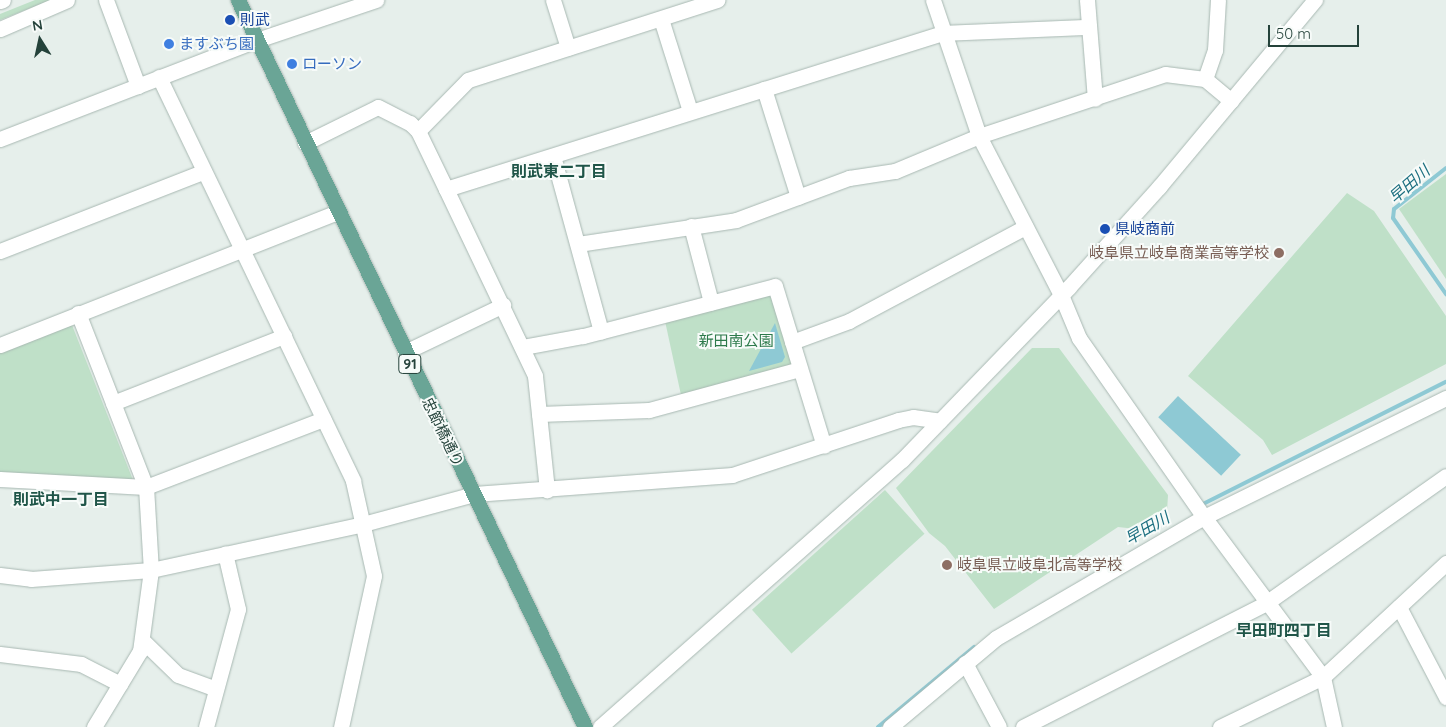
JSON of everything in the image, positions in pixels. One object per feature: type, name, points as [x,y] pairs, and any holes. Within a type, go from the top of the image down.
[{"type":"main road","name":"忠節橋通り","points":[[238,0],[337,212],[585,727]]},
{"type":"street","points":[[0,28],[67,0]]},
{"type":"street","points":[[106,0],[138,86]]},
{"type":"street","points":[[0,139],[257,40],[376,0]]},
{"type":"street","points":[[552,0],[568,48]]},
{"type":"street","points":[[418,131],[468,80],[717,0]]},
{"type":"street","points":[[932,0],[979,136],[1061,295],[1079,338],[1266,603],[1323,677],[1334,727]]},
{"type":"street","points":[[1087,0],[1095,98]]},
{"type":"street","points":[[1206,79],[1215,50],[1218,0]]},
{"type":"street","points":[[600,727],[902,460],[1061,295],[1231,101],[1315,0]]},
{"type":"street","points":[[661,18],[690,111]]},
{"type":"street","points":[[446,189],[943,33],[1089,27]]},
{"type":"street","points":[[578,244],[736,220],[849,178],[895,172],[979,136],[1165,74],[1206,79],[1231,101]]},
{"type":"street","points":[[159,77],[353,481],[374,576],[341,727]]},
{"type":"street","points":[[764,89],[798,197]]},
{"type":"street","points":[[305,143],[378,106],[410,122],[418,131],[503,305],[535,376],[547,490]]},
{"type":"street","points":[[553,156],[601,332]]},
{"type":"street","points":[[0,251],[204,172]]},
{"type":"street","points":[[0,344],[337,212]]},
{"type":"street","points":[[691,226],[711,302]]},
{"type":"street","points":[[792,342],[848,321],[1025,227]]},
{"type":"street","points":[[523,347],[601,332],[775,286],[824,446]]},
{"type":"street","points":[[404,352],[503,305]]},
{"type":"street","points":[[78,313],[146,487],[151,570],[140,651],[94,727]]},
{"type":"street","points":[[113,403],[284,336]]},
{"type":"street","points":[[539,414],[649,410],[800,369]]},
{"type":"street","points":[[890,727],[996,638],[1200,511],[1446,398]]},
{"type":"street","points":[[0,575],[31,579],[151,570],[363,524],[474,494],[732,475],[898,420],[913,417],[940,421]]},
{"type":"street","points":[[0,479],[146,487],[323,419]]},
{"type":"street","points":[[1023,727],[1266,603],[1446,476]]},
{"type":"street","points":[[206,727],[238,609],[225,553]]},
{"type":"street","points":[[1220,727],[1323,677],[1446,563]]},
{"type":"street","points":[[1398,607],[1446,697]]},
{"type":"street","points":[[142,640],[178,675],[216,689]]},
{"type":"street","points":[[0,654],[81,664],[120,684]]},
{"type":"street","points":[[965,663],[999,727]]},
{"type":"green space","points":[[35,0],[51,0],[0,20],[0,14]]},
{"type":"green space","points":[[1446,174],[1446,279],[1399,209]]},
{"type":"green space","points":[[1347,193],[1374,211],[1446,316],[1446,364],[1272,455],[1263,440],[1188,376]]},
{"type":"green space","name":"新田南公園","points":[[765,293],[771,297],[792,362],[790,367],[681,395],[665,321]]},
{"type":"green space","points":[[72,325],[133,480],[0,473],[0,352]]},
{"type":"green space","points":[[1032,348],[1059,348],[1168,495],[1167,512],[1136,529],[1118,527],[994,609],[945,546],[929,533],[896,488]]},
{"type":"green space","points":[[885,490],[924,534],[791,654],[752,610]]},
{"type":"water","points":[[775,323],[785,357],[782,362],[749,371]]},
{"type":"water","points":[[1178,396],[1241,455],[1221,476],[1158,417]]},
{"type":"waterway","name":"早田川","points":[[1446,168],[1394,209],[1393,218],[1446,294]]},
{"type":"waterway","name":"早田川","points":[[1201,505],[1446,382]]},
{"type":"waterway","name":"早田川","points":[[878,727],[974,647]]},
{"type":"place","name":"則武","points":[[230,20]]},
{"type":"place","name":"ますぶち園","points":[[169,44]]},
{"type":"place","name":"ローソン","points":[[292,64]]},
{"type":"place","name":"県岐商前","points":[[1105,229]]},
{"type":"place","name":"岐阜県立岐阜商業高等学校","points":[[1279,253]]},
{"type":"place","name":"岐阜県立岐阜北高等学校","points":[[947,565]]},
{"type":"district","name":"則武東二丁目","points":[[559,171]]},
{"type":"district","name":"則武中一丁目","points":[[61,499]]},
{"type":"district","name":"早田町四丁目","points":[[1284,630]]}]
